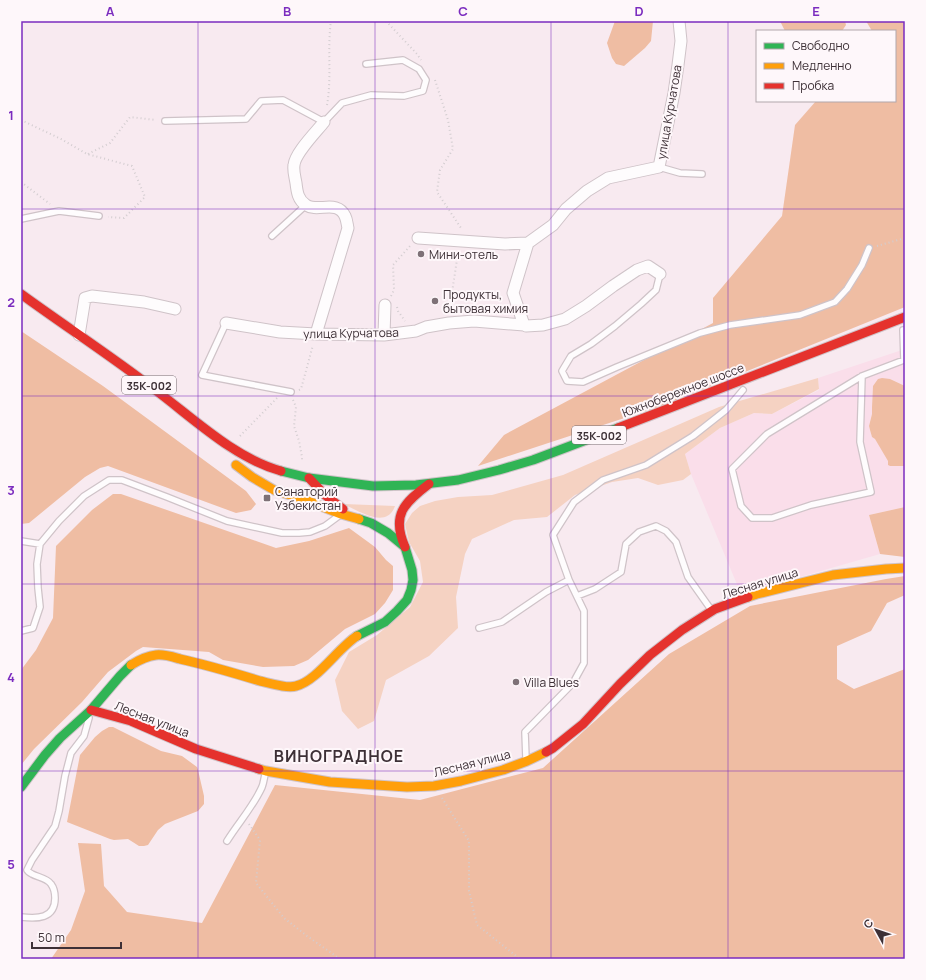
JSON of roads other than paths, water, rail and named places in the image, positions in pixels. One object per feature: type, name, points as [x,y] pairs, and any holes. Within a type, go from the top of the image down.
[{"type":"main road","name":"Южнобережное шоссе","points":[[21,294],[154,389],[230,447],[262,465],[279,471],[309,478],[373,486],[404,486],[458,480],[533,460],[902,318]]},
{"type":"main road","points":[[901,330],[902,318]]},
{"type":"main road","name":"Южнобережное шоссе","points":[[728,395],[746,389]]},
{"type":"main road","name":"Южнобережное шоссе","points":[[526,471],[677,415]]},
{"type":"main road","points":[[339,496],[285,487],[259,477],[233,463],[252,477],[274,490],[300,498],[341,514],[372,523],[388,532],[405,547]]},
{"type":"main road","points":[[309,478],[328,499],[356,518]]},
{"type":"main road","points":[[21,787],[60,738],[91,710],[130,666],[140,660],[156,655],[163,655],[275,685],[295,686],[306,682],[350,640],[359,634],[385,622],[407,600],[413,580],[412,570],[400,534],[398,523],[403,511],[414,496],[429,484]]},
{"type":"main road","points":[[399,497],[429,494]]},
{"type":"main road","name":"Лесная улица","points":[[91,710],[131,721],[196,748],[266,771],[330,782],[434,786],[461,781],[503,770],[527,761],[553,748],[583,724],[620,684],[650,655],[682,630],[713,611],[757,594],[833,575],[905,568]]},
{"type":"street","name":"улица Курчатова","points":[[528,243],[553,224],[566,209],[587,191],[608,178],[659,168],[678,65],[681,41],[679,21]]},
{"type":"street","points":[[316,334],[348,228],[345,216],[340,210],[334,207],[315,208],[306,205],[300,200],[297,192],[294,164],[299,152],[324,122]]},
{"type":"street","points":[[418,238],[504,244],[528,243],[513,293],[524,324]]},
{"type":"street","name":"улица Курчатова","points":[[226,323],[280,332],[316,334],[384,334],[416,331],[426,327],[474,321],[524,324],[526,326],[543,325],[565,319],[637,270],[648,266],[660,274]]},
{"type":"street","points":[[79,335],[85,298],[92,296],[144,302],[175,309]]},
{"type":"street","points":[[384,305],[384,334]]},
{"type":"lane","points":[[165,121],[246,118],[262,101],[283,100],[324,122],[342,102],[371,95],[404,96],[423,90],[426,80],[419,69],[403,60],[366,64]]},
{"type":"lane","points":[[659,168],[680,173],[702,174]]},
{"type":"lane","points":[[272,236],[306,205]]},
{"type":"lane","points":[[21,219],[59,211],[99,216]]},
{"type":"lane","points":[[660,274],[656,290],[641,304],[591,344],[571,356],[562,371],[567,381],[583,382],[700,333],[730,325],[800,315],[835,302],[847,289],[862,265],[870,248]]},
{"type":"lane","points":[[226,323],[202,375],[291,392]]},
{"type":"lane","points":[[862,376],[860,442],[871,492],[811,505],[772,518],[752,518],[741,506],[732,469],[767,434],[862,376],[904,360],[901,330]]},
{"type":"lane","points":[[527,761],[525,732],[573,683],[584,663],[584,611],[569,580],[553,535],[574,502],[602,480],[646,465],[693,436],[726,410],[746,389]]},
{"type":"lane","points":[[21,631],[33,628],[40,607],[37,564],[40,544],[59,521],[84,496],[109,480],[122,480],[227,522],[282,533],[310,532],[325,526],[341,514]]},
{"type":"lane","points":[[577,596],[596,589],[621,572],[626,544],[639,532],[656,526],[666,531],[676,542],[688,577],[713,611]]},
{"type":"lane","points":[[21,541],[40,544]]},
{"type":"lane","points":[[479,628],[502,622],[546,592],[569,580]]},
{"type":"lane","points":[[21,917],[32,919],[41,918],[52,911],[55,905],[55,893],[51,883],[27,870],[55,826],[71,753],[84,736],[91,710]]},
{"type":"lane","points":[[227,841],[250,808],[262,786],[266,771]]},
{"type":"place","name":"Мини-отель","points":[[421,254]]},
{"type":"place","name":"Продукты, бытовая химия","points":[[435,301]]},
{"type":"place","name":"Санаторий Узбекистан","points":[[267,498]]},
{"type":"place","name":"Villa Blues","points":[[516,682]]},
{"type":"district","name":"ВИНОГРАДНОЕ","points":[[339,756]]}]
